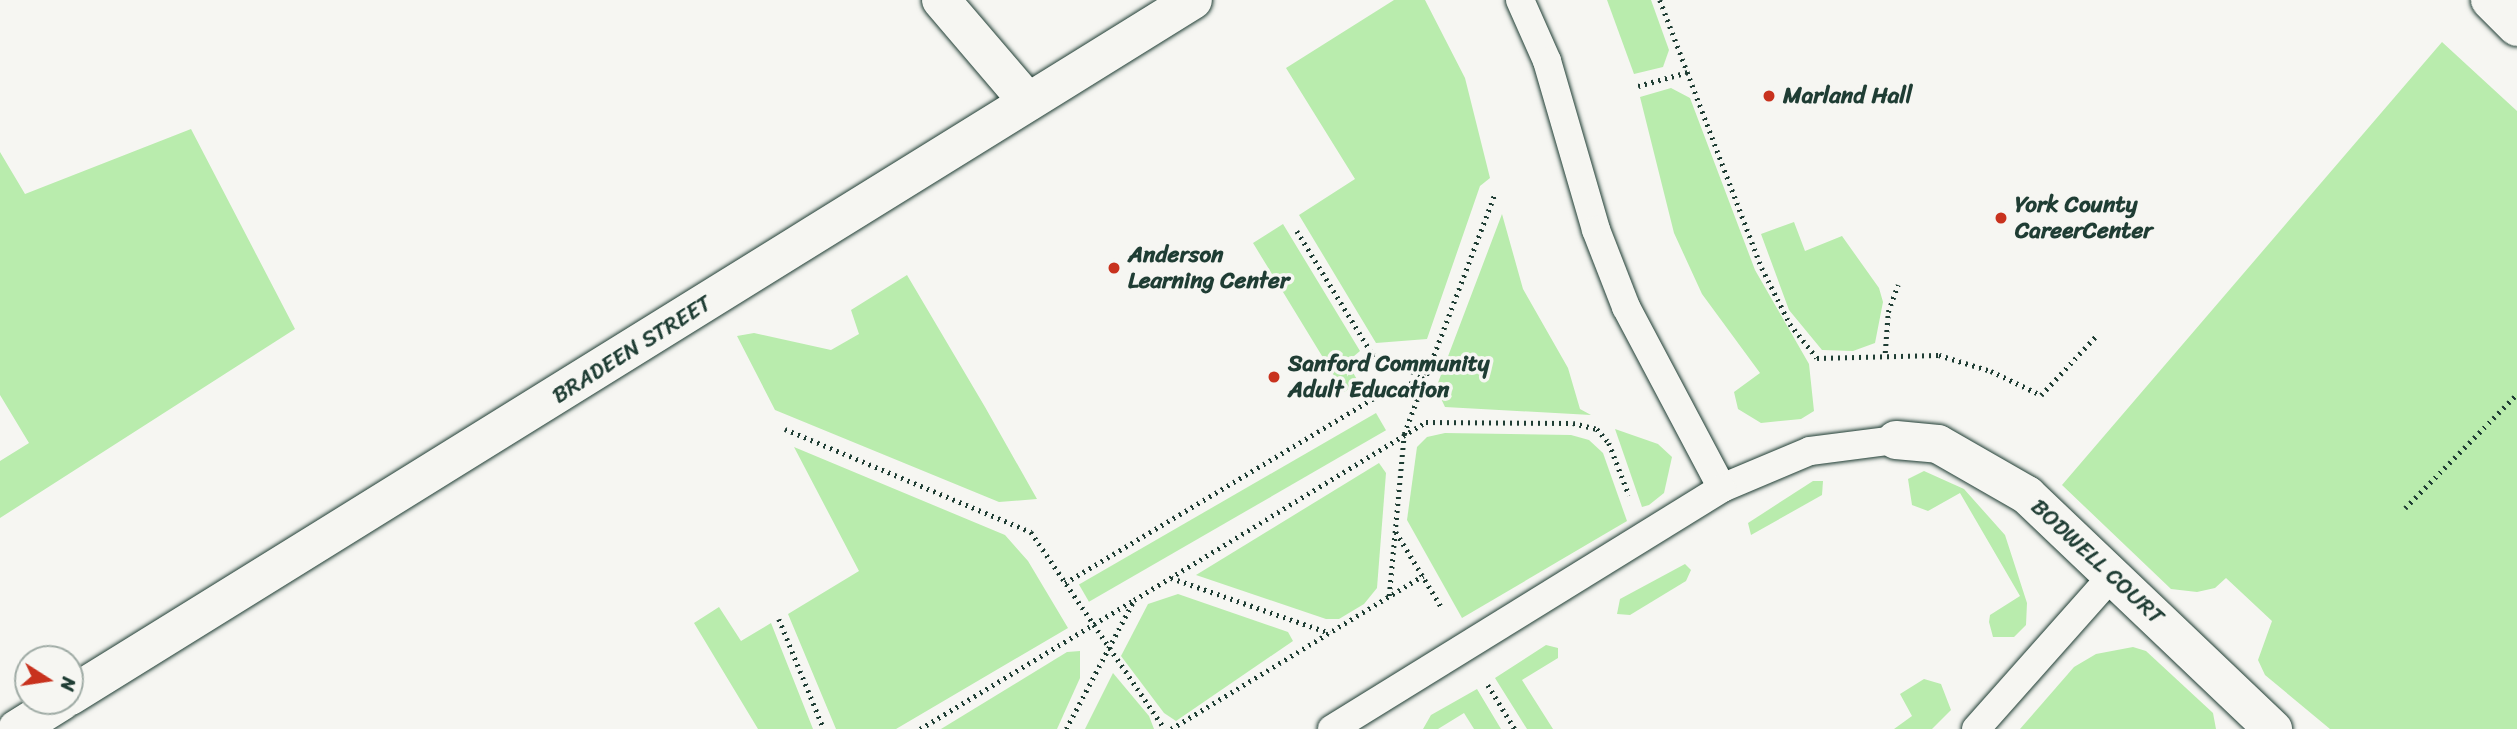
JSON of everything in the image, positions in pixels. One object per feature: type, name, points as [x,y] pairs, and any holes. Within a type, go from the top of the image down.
[{"type":"street","points":[[941,0],[1028,102]]},
{"type":"street","name":"BRADEEN STREET","points":[[84,687],[1193,0]]},
{"type":"street","points":[[2490,0],[2517,27]]},
{"type":"street","name":"BODWELL COURT","points":[[1896,440],[1938,444],[1982,465],[2026,495],[2273,729]]},
{"type":"street","points":[[16,729],[39,715]]},
{"type":"lane","points":[[1520,0],[1547,61],[1596,230],[1626,307],[1722,488]]},
{"type":"lane","points":[[1332,729],[1722,488],[1810,451],[1896,440]]},
{"type":"lane","points":[[1976,729],[2111,577]]},
{"type":"path","points":[[1660,0],[1762,268],[1790,324],[1817,358],[1885,353],[1963,361],[2041,396],[2097,335]]},
{"type":"path","points":[[1638,86],[1688,72]]},
{"type":"path","points":[[1389,596],[1404,434],[1495,193]]},
{"type":"path","points":[[1297,231],[1373,355],[1426,377]]},
{"type":"path","points":[[1885,353],[1888,312],[1898,285]]},
{"type":"path","points":[[1065,583],[1383,393],[1426,377]]},
{"type":"path","points":[[2404,508],[2517,394]]},
{"type":"path","points":[[920,729],[1426,422],[1573,423],[1597,429],[1609,443],[1645,537]]},
{"type":"path","points":[[785,429],[1031,532],[1092,626],[1165,729]]},
{"type":"path","points":[[1171,729],[1423,576],[1395,531]]},
{"type":"path","points":[[1171,577],[1330,633]]},
{"type":"path","points":[[1066,729],[1134,600]]},
{"type":"path","points":[[779,619],[824,729]]},
{"type":"green space","points":[[1394,0],[1425,0],[1465,78],[1490,178],[1480,186],[1427,339],[1376,343],[1299,215],[1355,179],[1286,68]]},
{"type":"green space","points":[[1607,0],[1651,0],[1669,50],[1663,67],[1634,74]]},
{"type":"green space","points":[[2442,42],[2517,111],[2517,729],[2330,729],[2265,675],[2258,660],[2272,621],[2226,578],[2215,588],[2197,592],[2171,589],[2062,485]]},
{"type":"green space","points":[[1671,88],[1690,98],[1755,270],[1809,364],[1814,411],[1801,419],[1761,423],[1738,409],[1734,392],[1760,373],[1702,294],[1674,233],[1640,97]]},
{"type":"green space","points":[[191,129],[295,329],[0,518],[0,461],[29,443],[0,395],[0,152],[25,194]]},
{"type":"green space","points":[[1502,214],[1523,289],[1568,368],[1580,409],[1591,415],[1445,407],[1436,388]]},
{"type":"green space","points":[[1794,222],[1805,251],[1842,236],[1879,288],[1883,302],[1875,343],[1853,351],[1822,350],[1789,310],[1761,234]]},
{"type":"green space","points":[[1283,224],[1360,351],[1347,362],[1359,383],[1344,392],[1253,243]]},
{"type":"green space","points":[[907,275],[1037,499],[999,502],[775,410],[737,336],[754,333],[831,350],[859,334],[851,310]]},
{"type":"green space","points":[[1376,413],[1386,430],[1089,602],[1079,584]]},
{"type":"green space","points":[[1615,429],[1658,444],[1672,457],[1664,493],[1649,505],[1642,507]]},
{"type":"green space","points":[[1445,433],[1571,435],[1589,440],[1603,453],[1627,521],[1462,618],[1407,520],[1417,447],[1427,437]]},
{"type":"green space","points":[[794,447],[1005,535],[1028,561],[1068,628],[896,729],[836,729],[788,614],[859,571]]},
{"type":"green space","points":[[1379,463],[1386,473],[1377,588],[1364,604],[1339,619],[1326,619],[1196,575]]},
{"type":"green space","points":[[1924,471],[1964,489],[2005,535],[2027,603],[2026,625],[2014,637],[1993,637],[1990,615],[2020,596],[1960,493],[1928,511],[1912,505],[1908,479]]},
{"type":"green space","points":[[1813,481],[1823,481],[1822,495],[1751,535],[1748,523]]},
{"type":"green space","points":[[1685,564],[1691,570],[1686,581],[1630,615],[1617,614],[1620,599]]},
{"type":"green space","points":[[1178,594],[1288,632],[1293,641],[1176,721],[1164,713],[1121,656],[1148,604]]},
{"type":"green space","points":[[719,607],[741,641],[771,623],[813,729],[758,729],[694,623]]},
{"type":"green space","points":[[1546,645],[1558,648],[1558,658],[1522,680],[1553,729],[1527,729],[1495,678]]},
{"type":"green space","points":[[2133,647],[2146,651],[2213,713],[2216,729],[2020,729],[2074,667],[2096,654]]},
{"type":"green space","points":[[1080,651],[1080,678],[1057,729],[941,729],[1067,652]]},
{"type":"green space","points":[[1113,673],[1149,716],[1154,729],[1085,729]]},
{"type":"green space","points":[[1924,679],[1941,684],[1951,710],[1932,729],[1894,729],[1912,716],[1900,694]]},
{"type":"green space","points":[[1477,689],[1501,729],[1474,729],[1464,713],[1438,729],[1423,729],[1431,715]]},
{"type":"place","name":"Marland Hall","points":[[1769,96]]},
{"type":"place","name":"York County CareerCenter","points":[[2001,218]]},
{"type":"place","name":"Anderson Learning Center","points":[[1114,268]]},
{"type":"place","name":"Sanford Community Adult Education","points":[[1274,377]]}]
